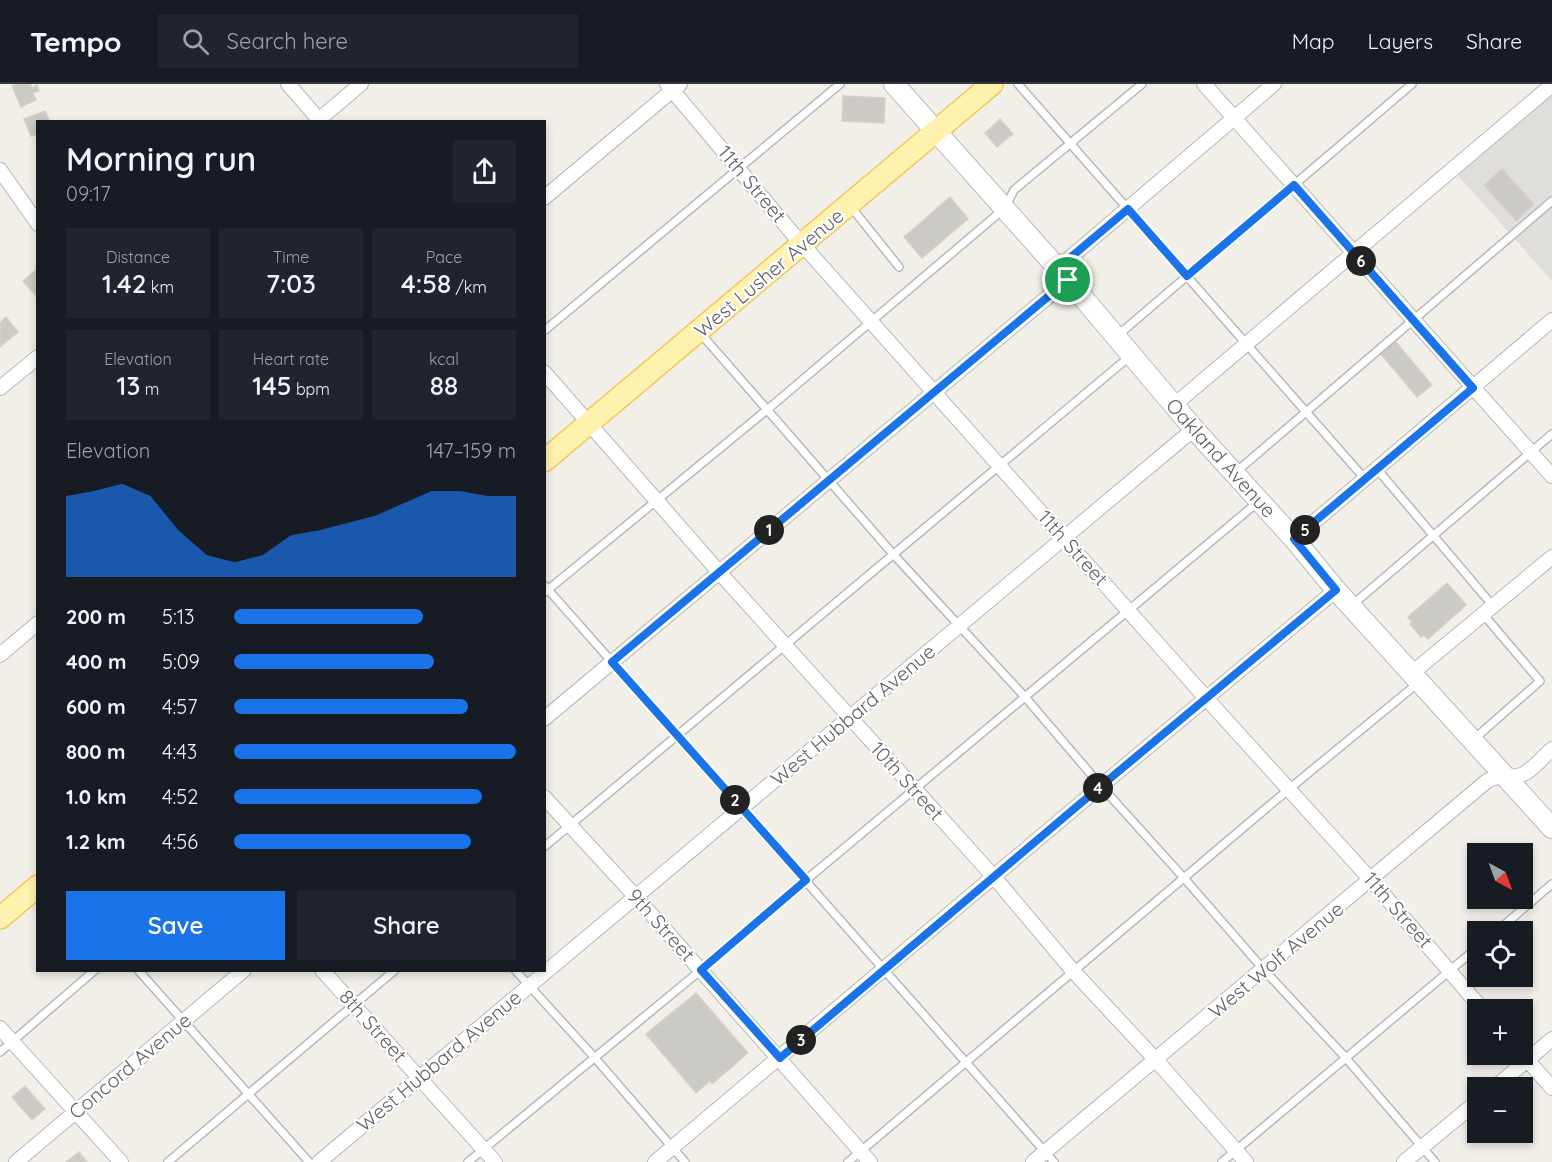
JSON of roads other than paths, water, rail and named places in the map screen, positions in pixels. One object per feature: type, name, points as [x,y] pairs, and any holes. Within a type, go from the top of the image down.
[{"type":"main road","name":"West Lusher Avenue","points":[[546,458],[992,84]]},
{"type":"main road","points":[[0,918],[36,888]]},
{"type":"street","points":[[288,84],[317,120]]},
{"type":"street","points":[[319,120],[361,84]]},
{"type":"street","name":"Oakland Avenue","points":[[894,84],[1063,274],[1173,406],[1552,828]]},
{"type":"street","points":[[1204,84],[1552,476]]},
{"type":"street","points":[[546,716],[934,392],[1063,274],[1128,209],[1274,84]]},
{"type":"street","points":[[1173,406],[1552,85]]},
{"type":"street","points":[[546,196],[674,86]]},
{"type":"street","name":"11th Street","points":[[674,86],[802,244],[1371,880],[1474,999]]},
{"type":"street","points":[[0,170],[36,221]]},
{"type":"street","points":[[1294,539],[1552,320]]},
{"type":"street","points":[[0,388],[36,359]]},
{"type":"street","name":"10th Street","points":[[546,374],[719,572],[994,877],[1073,971],[1246,1162]]},
{"type":"street","name":"West Hubbard Avenue","points":[[546,972],[1194,429]]},
{"type":"street","points":[[1416,677],[1488,610],[1552,557]]},
{"type":"street","points":[[655,1162],[1336,590]]},
{"type":"street","points":[[0,655],[36,625]]},
{"type":"street","name":"West Wolf Avenue","points":[[1033,1162],[1050,1157],[1156,1060],[1487,781],[1494,777],[1518,776],[1526,772],[1552,749]]},
{"type":"street","name":"9th Street","points":[[546,799],[780,1058],[865,1157]]},
{"type":"street","name":"Concord Avenue","points":[[16,1162],[242,972]]},
{"type":"street","name":"8th Street","points":[[324,972],[495,1162]]},
{"type":"street","name":"West Hubbard Avenue","points":[[319,1162],[546,972]]},
{"type":"street","points":[[0,1028],[121,1162]]},
{"type":"street","points":[[1533,1051],[1552,1039]]},
{"type":"street","points":[[1505,1077],[1516,1065]]},
{"type":"street","points":[[1531,1065],[1552,1088]]},
{"type":"street","points":[[1404,1162],[1467,1110]]},
{"type":"lane","points":[[546,329],[840,84]]},
{"type":"lane","points":[[1018,84],[1365,479]]},
{"type":"lane","points":[[1050,1157],[546,589],[657,502],[872,321],[1005,208],[1014,190],[1142,84]]},
{"type":"lane","points":[[1116,337],[1412,84]]},
{"type":"lane","points":[[1234,474],[1552,201]]},
{"type":"lane","points":[[850,205],[899,267]]},
{"type":"lane","points":[[699,331],[893,554],[960,625],[1436,1162]]},
{"type":"lane","points":[[546,845],[1131,356]]},
{"type":"lane","points":[[1351,606],[1552,434]]},
{"type":"lane","points":[[1377,469],[1433,536],[1540,681],[1473,740]]},
{"type":"lane","points":[[468,1162],[701,970],[1259,501]]},
{"type":"lane","points":[[848,1162],[865,1157],[966,1062],[1289,789],[1416,677]]},
{"type":"lane","points":[[1509,921],[1552,884]]},
{"type":"lane","points":[[1222,1162],[1467,956]]},
{"type":"lane","points":[[0,1052],[93,972]]},
{"type":"lane","points":[[140,972],[309,1162]]},
{"type":"lane","points":[[168,1162],[393,972]]},
{"type":"lane","points":[[517,972],[685,1162]]}]
